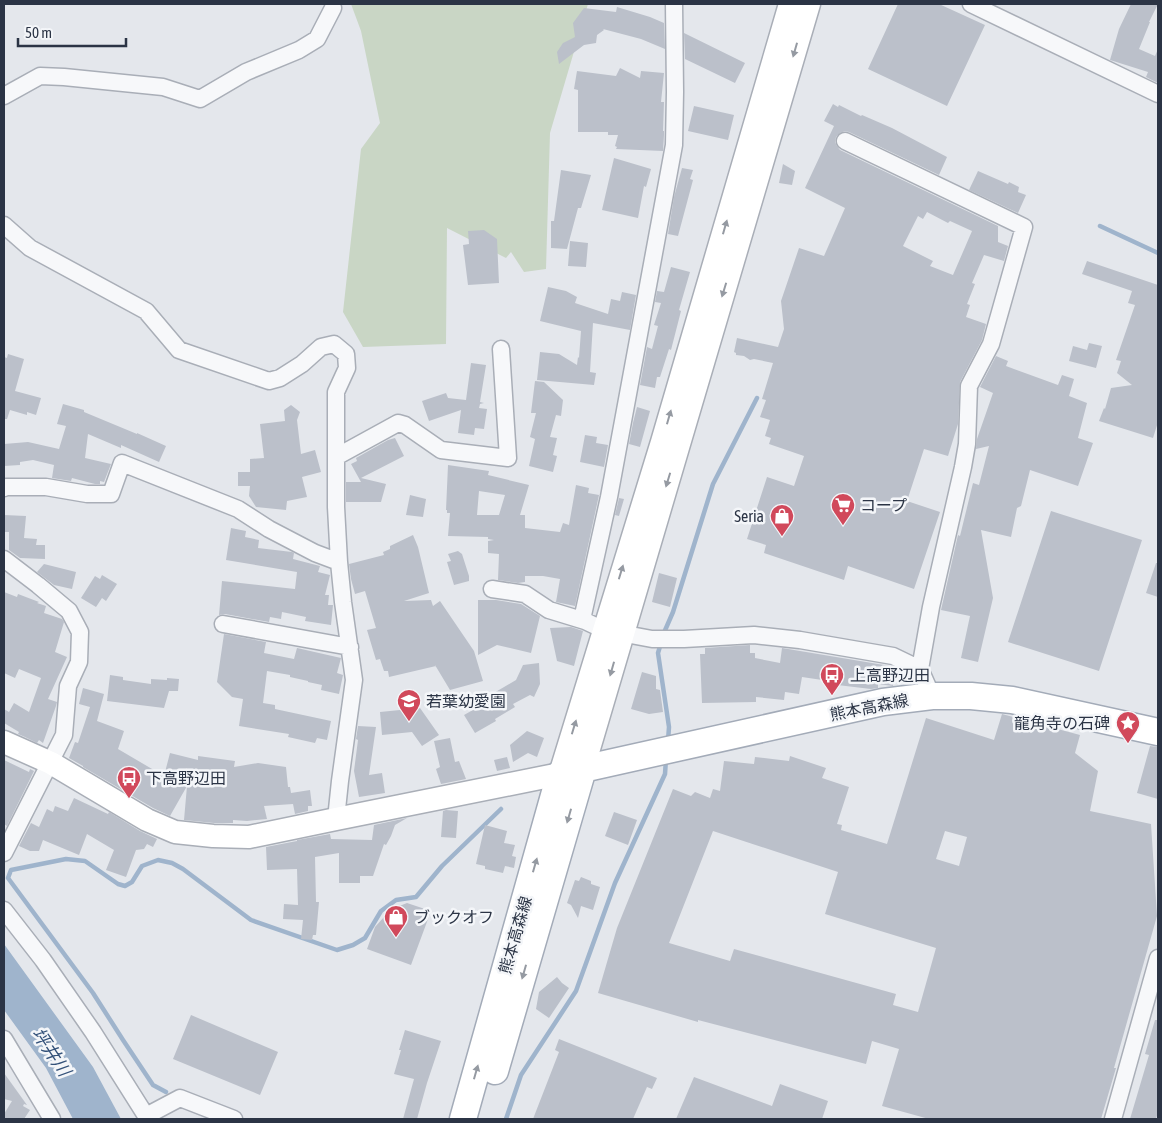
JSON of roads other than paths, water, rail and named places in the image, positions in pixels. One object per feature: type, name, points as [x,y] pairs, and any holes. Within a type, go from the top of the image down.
[{"type":"main road","name":"熊本高森線","points":[[571,772],[883,702],[932,696],[971,696],[1012,700],[1158,732]]},
{"type":"main road","name":"熊本高森線","points":[[463,1119],[571,772]]},
{"type":"main road","name":"熊本高森線","points":[[481,1119],[571,772]]},
{"type":"street","points":[[604,628],[583,616],[611,487],[674,145],[674,4]]},
{"type":"street","points":[[723,265],[790,4]]},
{"type":"street","points":[[4,742],[50,763],[147,820],[175,832],[213,836],[249,837],[571,772],[604,628],[664,432],[723,265],[809,4]]},
{"type":"street","points":[[971,4],[1158,94]]},
{"type":"street","points":[[4,96],[40,76],[164,87],[200,99],[246,72],[299,50],[317,39],[333,8]]},
{"type":"street","points":[[845,141],[1024,227],[990,344],[969,386],[967,444],[931,607],[920,669],[932,696]]},
{"type":"street","points":[[4,225],[30,248],[146,311],[179,350],[269,381],[280,378],[302,364],[321,347],[334,344],[346,354],[347,368],[336,392],[336,507],[343,602],[354,680],[336,818]]},
{"type":"street","points":[[336,457],[398,423],[405,425],[441,450],[508,458],[501,349]]},
{"type":"street","points":[[4,488],[46,487],[87,494],[111,494],[122,463],[238,509],[315,553],[339,562]]},
{"type":"street","points":[[4,559],[69,611],[80,632],[79,662],[68,686],[64,736],[4,854]]},
{"type":"street","points":[[492,589],[524,594],[549,610],[604,628],[652,639],[754,635],[800,640],[893,656],[920,669]]},
{"type":"street","points":[[223,624],[350,648]]},
{"type":"street","points":[[4,910],[43,960],[93,1032],[147,1118],[180,1098],[234,1119]]},
{"type":"street","points":[[1114,1119],[1158,958]]},
{"type":"street","points":[[4,1040],[52,1119]]},
{"type":"water","name":"坪井川","points":[[4,944],[93,1067],[121,1119],[73,1119],[46,1068],[4,1010]]},
{"type":"waterway","points":[[1100,226],[1158,253]]},
{"type":"waterway","points":[[663,635],[673,612],[713,484],[757,398]]},
{"type":"waterway","points":[[661,643],[658,653],[669,727],[668,741]]},
{"type":"waterway","points":[[506,1119],[521,1075],[576,991],[615,883],[665,774],[666,759]]},
{"type":"waterway","points":[[166,1092],[153,1085],[93,993],[8,878],[11,870],[66,859],[85,861],[118,884],[125,886],[132,882],[142,866],[158,860],[172,863],[183,869],[251,920],[337,950],[353,945],[365,938],[381,911],[396,900],[416,897],[442,866],[501,809]]},
{"type":"place","name":"コープ","points":[[843,526]]},
{"type":"place","name":"Seria","points":[[782,537]]},
{"type":"place","name":"上高野辺田","points":[[832,696]]},
{"type":"place","name":"若葉幼愛園","points":[[409,722]]},
{"type":"place","name":"龍角寺の石碑","points":[[1128,744]]},
{"type":"place","name":"下高野辺田","points":[[129,799]]},
{"type":"place","name":"ブックオフ","points":[[396,938]]}]
